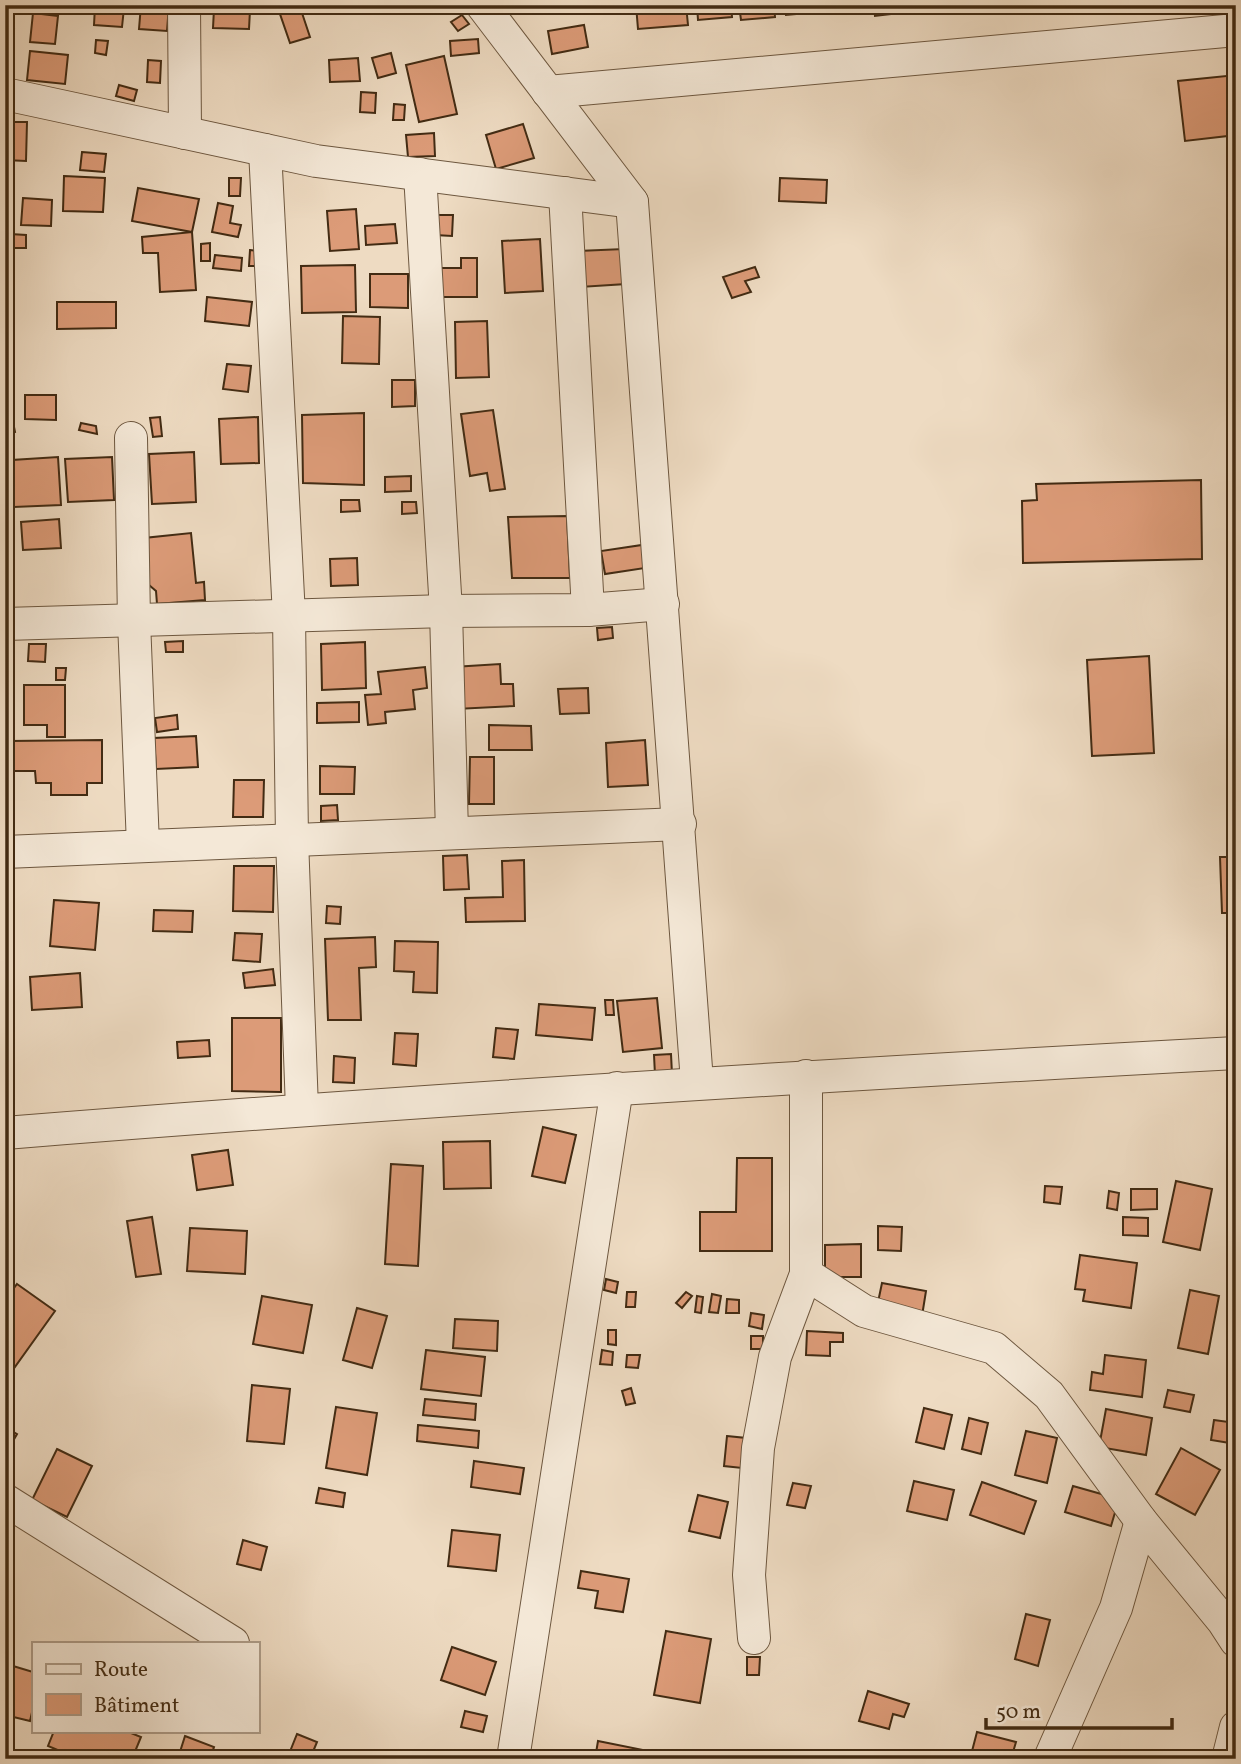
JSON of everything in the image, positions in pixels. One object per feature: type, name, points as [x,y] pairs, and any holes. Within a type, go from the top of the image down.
[{"type":"street","points":[[184,5],[185,132]]},
{"type":"street","points":[[482,5],[632,202],[680,824],[697,1083]]},
{"type":"street","points":[[548,92],[1236,30]]},
{"type":"street","points":[[5,94],[316,161],[632,202]]},
{"type":"street","points":[[265,150],[289,616],[292,839],[302,1109]]},
{"type":"street","points":[[420,174],[446,611],[452,833]]},
{"type":"street","points":[[565,193],[588,610]]},
{"type":"street","points":[[131,438],[134,621],[143,845]]},
{"type":"street","points":[[5,624],[446,611],[588,610],[663,604]]},
{"type":"street","points":[[5,852],[680,824]]},
{"type":"street","points":[[5,1133],[302,1109],[617,1088],[1236,1053]]},
{"type":"street","points":[[754,1638],[749,1575],[758,1448],[775,1357],[806,1274],[806,1076]]},
{"type":"street","points":[[513,1759],[617,1088]]},
{"type":"street","points":[[806,1274],[864,1311],[994,1348],[1049,1395],[1141,1521],[1223,1621],[1236,1641]]},
{"type":"street","points":[[5,1500],[231,1642]]},
{"type":"street","points":[[1051,1756],[1116,1608],[1141,1521]]},
{"type":"street","points":[[1228,1759],[1236,1727]]},
{"type":"building","points":[[141,5],[169,5],[167,31],[139,29]]},
{"type":"building","points":[[636,5],[686,5],[688,25],[638,29]]},
{"type":"building","points":[[697,5],[731,5],[732,17],[698,20]]},
{"type":"building","points":[[739,5],[774,5],[775,17],[741,20]]},
{"type":"building","points":[[785,5],[817,5],[818,12],[786,15]]},
{"type":"building","points":[[834,5],[860,5],[860,10],[835,12]]},
{"type":"building","points":[[874,5],[917,5],[918,11],[875,16]]},
{"type":"building","points":[[95,6],[124,8],[122,27],[94,25]]},
{"type":"building","points":[[300,7],[310,37],[290,43],[280,14]]},
{"type":"building","points":[[214,9],[250,10],[249,29],[213,28]]},
{"type":"building","points":[[33,13],[58,16],[55,44],[30,42]]},
{"type":"building","points":[[462,15],[469,24],[458,31],[451,22]]},
{"type":"building","points":[[584,25],[588,47],[552,54],[548,31]]},
{"type":"building","points":[[5,28],[14,29],[11,65],[5,64]]},
{"type":"building","points":[[478,39],[479,53],[451,56],[450,41]]},
{"type":"building","points":[[96,40],[108,41],[106,55],[95,53]]},
{"type":"building","points":[[30,51],[68,55],[65,84],[27,80]]},
{"type":"building","points":[[391,53],[396,73],[378,78],[372,58]]},
{"type":"building","points":[[444,56],[457,114],[419,122],[406,65]]},
{"type":"building","points":[[358,58],[360,81],[330,82],[329,60]]},
{"type":"building","points":[[148,60],[161,61],[160,83],[147,82]]},
{"type":"building","points":[[1236,75],[1236,135],[1185,141],[1178,81]]},
{"type":"building","points":[[119,85],[137,90],[134,101],[116,96]]},
{"type":"building","points":[[361,92],[376,93],[375,113],[360,112]]},
{"type":"building","points":[[394,104],[405,105],[404,120],[393,120]]},
{"type":"building","points":[[5,122],[27,122],[26,161],[5,160]]},
{"type":"building","points":[[523,124],[534,158],[496,169],[486,135]]},
{"type":"building","points":[[434,133],[435,156],[408,157],[406,135]]},
{"type":"building","points":[[82,152],[106,154],[104,172],[80,170]]},
{"type":"building","points":[[64,176],[105,178],[103,212],[63,211]]},
{"type":"building","points":[[229,178],[241,178],[240,196],[229,196]]},
{"type":"building","points":[[780,178],[827,180],[826,203],[779,201]]},
{"type":"building","points":[[138,188],[199,199],[192,232],[132,221]]},
{"type":"building","points":[[23,198],[52,200],[51,226],[21,225]]},
{"type":"building","points":[[218,203],[233,206],[230,223],[241,225],[238,237],[212,232]]},
{"type":"building","points":[[356,209],[359,249],[330,251],[327,211]]},
{"type":"building","points":[[436,215],[453,215],[452,236],[435,235]]},
{"type":"building","points":[[395,224],[397,243],[366,245],[365,226]]},
{"type":"building","points":[[192,232],[196,290],[160,292],[158,253],[143,253],[142,237]]},
{"type":"building","points":[[10,234],[26,235],[26,248],[10,248]]},
{"type":"building","points":[[540,239],[543,291],[505,293],[502,241]]},
{"type":"building","points":[[210,243],[210,261],[201,261],[201,244]]},
{"type":"building","points":[[624,249],[626,284],[580,287],[578,251]]},
{"type":"building","points":[[250,250],[259,251],[258,266],[249,266]]},
{"type":"building","points":[[215,255],[242,258],[241,271],[213,268]]},
{"type":"building","points":[[461,258],[477,258],[477,297],[440,297],[440,268],[461,268]]},
{"type":"building","points":[[355,265],[356,312],[302,313],[301,266]]},
{"type":"building","points":[[755,267],[759,277],[745,281],[751,292],[732,298],[723,277]]},
{"type":"building","points":[[370,274],[408,274],[408,308],[370,307]]},
{"type":"building","points":[[207,297],[252,302],[249,326],[205,321]]},
{"type":"building","points":[[57,302],[116,302],[116,328],[57,329]]},
{"type":"building","points":[[343,316],[380,317],[379,364],[342,363]]},
{"type":"building","points":[[487,321],[489,377],[456,378],[455,322]]},
{"type":"building","points":[[227,364],[251,366],[248,392],[223,389]]},
{"type":"building","points":[[392,380],[415,380],[415,406],[392,407]]},
{"type":"building","points":[[25,395],[56,395],[56,420],[25,419]]},
{"type":"building","points":[[493,410],[505,489],[490,491],[487,473],[470,476],[461,414]]},
{"type":"building","points":[[364,413],[364,485],[303,483],[302,415]]},
{"type":"building","points":[[160,417],[162,436],[153,437],[150,418]]},
{"type":"building","points":[[258,417],[259,463],[221,464],[219,419]]},
{"type":"building","points":[[13,422],[15,432],[5,434],[5,423]]},
{"type":"building","points":[[81,423],[96,426],[97,434],[79,430]]},
{"type":"building","points":[[194,452],[196,502],[152,504],[149,454]]},
{"type":"building","points":[[58,457],[61,505],[14,507],[12,460]]},
{"type":"building","points":[[112,457],[114,500],[68,502],[65,459]]},
{"type":"building","points":[[411,476],[411,491],[385,492],[385,477]]},
{"type":"building","points":[[1201,480],[1202,559],[1023,563],[1022,501],[1037,500],[1036,484]]},
{"type":"building","points":[[341,500],[359,500],[360,511],[341,512]]},
{"type":"building","points":[[402,502],[416,502],[417,513],[402,514]]},
{"type":"building","points":[[567,516],[570,578],[512,578],[508,517]]},
{"type":"building","points":[[59,519],[61,548],[23,550],[21,522]]},
{"type":"building","points":[[191,533],[196,583],[204,582],[205,600],[157,604],[156,591],[149,585],[144,538]]},
{"type":"building","points":[[642,545],[645,568],[605,574],[601,551]]},
{"type":"building","points":[[357,558],[358,585],[331,586],[330,559]]},
{"type":"building","points":[[612,627],[613,638],[598,640],[597,628]]},
{"type":"building","points":[[183,641],[183,652],[166,652],[165,642]]},
{"type":"building","points":[[365,642],[366,688],[322,690],[321,644]]},
{"type":"building","points":[[29,644],[46,644],[45,662],[28,661]]},
{"type":"building","points":[[1149,656],[1154,753],[1092,756],[1087,660]]},
{"type":"building","points":[[500,664],[501,684],[513,684],[514,706],[456,709],[453,667]]},
{"type":"building","points":[[425,667],[427,688],[413,690],[415,709],[385,712],[386,723],[368,725],[365,695],[381,694],[378,672]]},
{"type":"building","points":[[56,668],[66,668],[65,680],[56,680]]},
{"type":"building","points":[[24,685],[65,685],[65,737],[47,737],[47,725],[24,725]]},
{"type":"building","points":[[588,688],[589,713],[560,714],[558,689]]},
{"type":"building","points":[[359,702],[359,722],[317,723],[317,703]]},
{"type":"building","points":[[177,715],[178,729],[157,732],[155,718]]},
{"type":"building","points":[[489,725],[531,726],[532,750],[489,750]]},
{"type":"building","points":[[196,736],[198,767],[156,769],[154,738]]},
{"type":"building","points":[[102,740],[102,783],[87,783],[87,795],[51,795],[51,783],[36,783],[35,771],[9,771],[9,741]]},
{"type":"building","points":[[645,740],[648,785],[608,787],[606,743]]},
{"type":"building","points":[[470,757],[494,757],[494,804],[469,804]]},
{"type":"building","points":[[320,766],[355,767],[354,794],[320,794]]},
{"type":"building","points":[[234,780],[264,780],[263,817],[233,817]]},
{"type":"building","points":[[337,805],[338,820],[321,821],[321,806]]},
{"type":"building","points":[[467,855],[469,889],[444,890],[443,856]]},
{"type":"building","points":[[1220,857],[1236,857],[1236,913],[1222,913]]},
{"type":"building","points":[[524,860],[525,921],[466,922],[465,898],[503,897],[502,861]]},
{"type":"building","points":[[234,866],[274,866],[273,912],[233,911]]},
{"type":"building","points":[[54,900],[99,903],[95,950],[50,946]]},
{"type":"building","points":[[327,906],[341,907],[340,924],[326,923]]},
{"type":"building","points":[[154,910],[193,911],[192,932],[153,931]]},
{"type":"building","points":[[235,933],[262,934],[260,962],[233,960]]},
{"type":"building","points":[[375,937],[376,967],[359,968],[361,1020],[328,1020],[325,939]]},
{"type":"building","points":[[395,941],[438,942],[437,993],[413,992],[414,972],[394,971]]},
{"type":"building","points":[[273,969],[275,985],[245,988],[243,973]]},
{"type":"building","points":[[80,973],[82,1007],[32,1010],[30,977]]},
{"type":"building","points":[[657,998],[662,1048],[623,1052],[617,1001]]},
{"type":"building","points":[[605,1000],[613,1000],[614,1015],[606,1015]]},
{"type":"building","points":[[539,1004],[595,1008],[592,1040],[536,1035]]},
{"type":"building","points":[[232,1018],[281,1018],[281,1092],[232,1091]]},
{"type":"building","points":[[496,1028],[518,1030],[514,1059],[493,1057]]},
{"type":"building","points":[[395,1033],[418,1034],[416,1066],[393,1064]]},
{"type":"building","points":[[209,1040],[210,1056],[178,1058],[177,1042]]},
{"type":"building","points":[[671,1054],[672,1074],[655,1075],[654,1055]]},
{"type":"building","points":[[334,1056],[355,1058],[354,1083],[333,1082]]},
{"type":"building","points":[[543,1127],[576,1135],[565,1183],[532,1176]]},
{"type":"building","points":[[490,1141],[491,1188],[444,1189],[443,1142]]},
{"type":"building","points":[[228,1150],[233,1185],[197,1190],[192,1155]]},
{"type":"building","points":[[737,1158],[772,1158],[772,1251],[700,1251],[700,1212],[736,1212]]},
{"type":"building","points":[[391,1164],[423,1166],[418,1266],[385,1264]]},
{"type":"building","points":[[1176,1181],[1212,1189],[1200,1250],[1163,1242]]},
{"type":"building","points":[[1045,1186],[1062,1187],[1060,1204],[1044,1202]]},
{"type":"building","points":[[1131,1189],[1157,1189],[1157,1209],[1131,1210]]},
{"type":"building","points":[[1109,1191],[1119,1193],[1117,1210],[1107,1208]]},
{"type":"building","points":[[152,1217],[161,1274],[136,1277],[127,1221]]},
{"type":"building","points":[[1123,1217],[1148,1218],[1148,1236],[1123,1235]]},
{"type":"building","points":[[878,1226],[902,1227],[901,1251],[878,1250]]},
{"type":"building","points":[[190,1228],[247,1231],[245,1274],[187,1271]]},
{"type":"building","points":[[861,1244],[861,1277],[825,1277],[825,1245]]},
{"type":"building","points":[[1080,1255],[1137,1263],[1131,1308],[1083,1301],[1085,1290],[1075,1289]]},
{"type":"building","points":[[606,1279],[618,1282],[616,1293],[604,1290]]},
{"type":"building","points":[[882,1283],[926,1291],[922,1316],[877,1307]]},
{"type":"building","points":[[17,1284],[55,1311],[12,1371],[5,1366],[5,1300]]},
{"type":"building","points":[[1190,1290],[1219,1296],[1208,1354],[1178,1348]]},
{"type":"building","points":[[627,1292],[636,1292],[635,1307],[626,1307]]},
{"type":"building","points":[[686,1292],[692,1296],[682,1308],[676,1303]]},
{"type":"building","points":[[712,1294],[721,1296],[718,1313],[709,1312]]},
{"type":"building","points":[[262,1296],[312,1305],[303,1353],[253,1344]]},
{"type":"building","points":[[697,1296],[703,1297],[701,1313],[695,1312]]},
{"type":"building","points":[[727,1299],[739,1300],[739,1313],[726,1313]]},
{"type":"building","points":[[357,1308],[387,1316],[372,1368],[343,1360]]},
{"type":"building","points":[[751,1313],[764,1315],[762,1329],[749,1326]]},
{"type":"building","points":[[455,1319],[498,1321],[497,1351],[453,1348]]},
{"type":"building","points":[[608,1330],[616,1330],[616,1345],[608,1344]]},
{"type":"building","points":[[807,1331],[843,1333],[843,1342],[830,1342],[830,1356],[806,1355]]},
{"type":"building","points":[[751,1336],[763,1336],[763,1349],[751,1349]]},
{"type":"building","points":[[426,1350],[485,1357],[481,1396],[421,1389]]},
{"type":"building","points":[[602,1350],[613,1352],[612,1365],[600,1364]]},
{"type":"building","points":[[627,1355],[640,1355],[638,1368],[626,1367]]},
{"type":"building","points":[[1105,1355],[1146,1360],[1142,1397],[1090,1390],[1092,1372],[1103,1374]]},
{"type":"building","points":[[252,1385],[290,1389],[284,1444],[247,1441]]},
{"type":"building","points":[[631,1388],[635,1403],[626,1405],[622,1391]]},
{"type":"building","points":[[1168,1390],[1194,1395],[1190,1412],[1164,1407]]},
{"type":"building","points":[[425,1399],[476,1404],[475,1420],[423,1415]]},
{"type":"building","points":[[336,1407],[377,1413],[367,1475],[326,1468]]},
{"type":"building","points":[[924,1408],[952,1415],[944,1449],[916,1442]]},
{"type":"building","points":[[1106,1409],[1152,1418],[1146,1455],[1099,1447]]},
{"type":"building","points":[[969,1418],[988,1423],[981,1454],[962,1449]]},
{"type":"building","points":[[1214,1420],[1236,1423],[1236,1444],[1211,1440]]},
{"type":"building","points":[[418,1425],[479,1431],[478,1448],[417,1441]]},
{"type":"building","points":[[5,1427],[17,1434],[5,1455]]},
{"type":"building","points":[[1026,1431],[1057,1438],[1047,1483],[1015,1475]]},
{"type":"building","points":[[727,1436],[746,1438],[742,1468],[724,1466]]},
{"type":"building","points":[[1181,1448],[1220,1470],[1195,1515],[1156,1494]]},
{"type":"building","points":[[57,1449],[92,1466],[67,1517],[32,1500]]},
{"type":"building","points":[[474,1461],[524,1468],[520,1494],[471,1487]]},
{"type":"building","points":[[914,1481],[954,1490],[947,1520],[907,1511]]},
{"type":"building","points":[[982,1482],[1036,1501],[1024,1534],[970,1515]]},
{"type":"building","points":[[793,1483],[811,1486],[805,1508],[787,1505]]},
{"type":"building","points":[[1073,1486],[1119,1499],[1111,1526],[1065,1512]]},
{"type":"building","points":[[319,1488],[345,1493],[343,1507],[316,1503]]},
{"type":"building","points":[[698,1495],[728,1502],[720,1538],[689,1531]]},
{"type":"building","points":[[452,1530],[500,1535],[496,1571],[448,1566]]},
{"type":"building","points":[[243,1540],[267,1547],[261,1570],[237,1564]]},
{"type":"building","points":[[581,1571],[629,1579],[623,1612],[595,1608],[598,1591],[578,1588]]},
{"type":"building","points":[[1026,1614],[1050,1620],[1038,1666],[1015,1659]]},
{"type":"building","points":[[666,1631],[711,1639],[700,1703],[654,1695]]},
{"type":"building","points":[[452,1647],[496,1662],[485,1695],[441,1680]]},
{"type":"building","points":[[747,1657],[760,1657],[759,1675],[747,1675]]},
{"type":"building","points":[[13,1666],[32,1672],[30,1721],[5,1715],[5,1693]]},
{"type":"building","points":[[868,1691],[909,1704],[904,1717],[893,1714],[889,1729],[859,1721]]},
{"type":"building","points":[[465,1711],[487,1716],[483,1732],[461,1727]]},
{"type":"building","points":[[54,1732],[128,1732],[141,1737],[132,1759],[79,1759],[48,1746]]},
{"type":"building","points":[[977,1732],[1016,1742],[1011,1759],[989,1759],[971,1755]]},
{"type":"building","points":[[297,1734],[317,1742],[310,1759],[287,1759]]},
{"type":"building","points":[[185,1736],[214,1747],[210,1759],[190,1759],[179,1755]]},
{"type":"building","points":[[598,1741],[658,1753],[658,1759],[595,1759]]},
{"type":"building","points":[[427,1752],[453,1759],[425,1759]]}]
